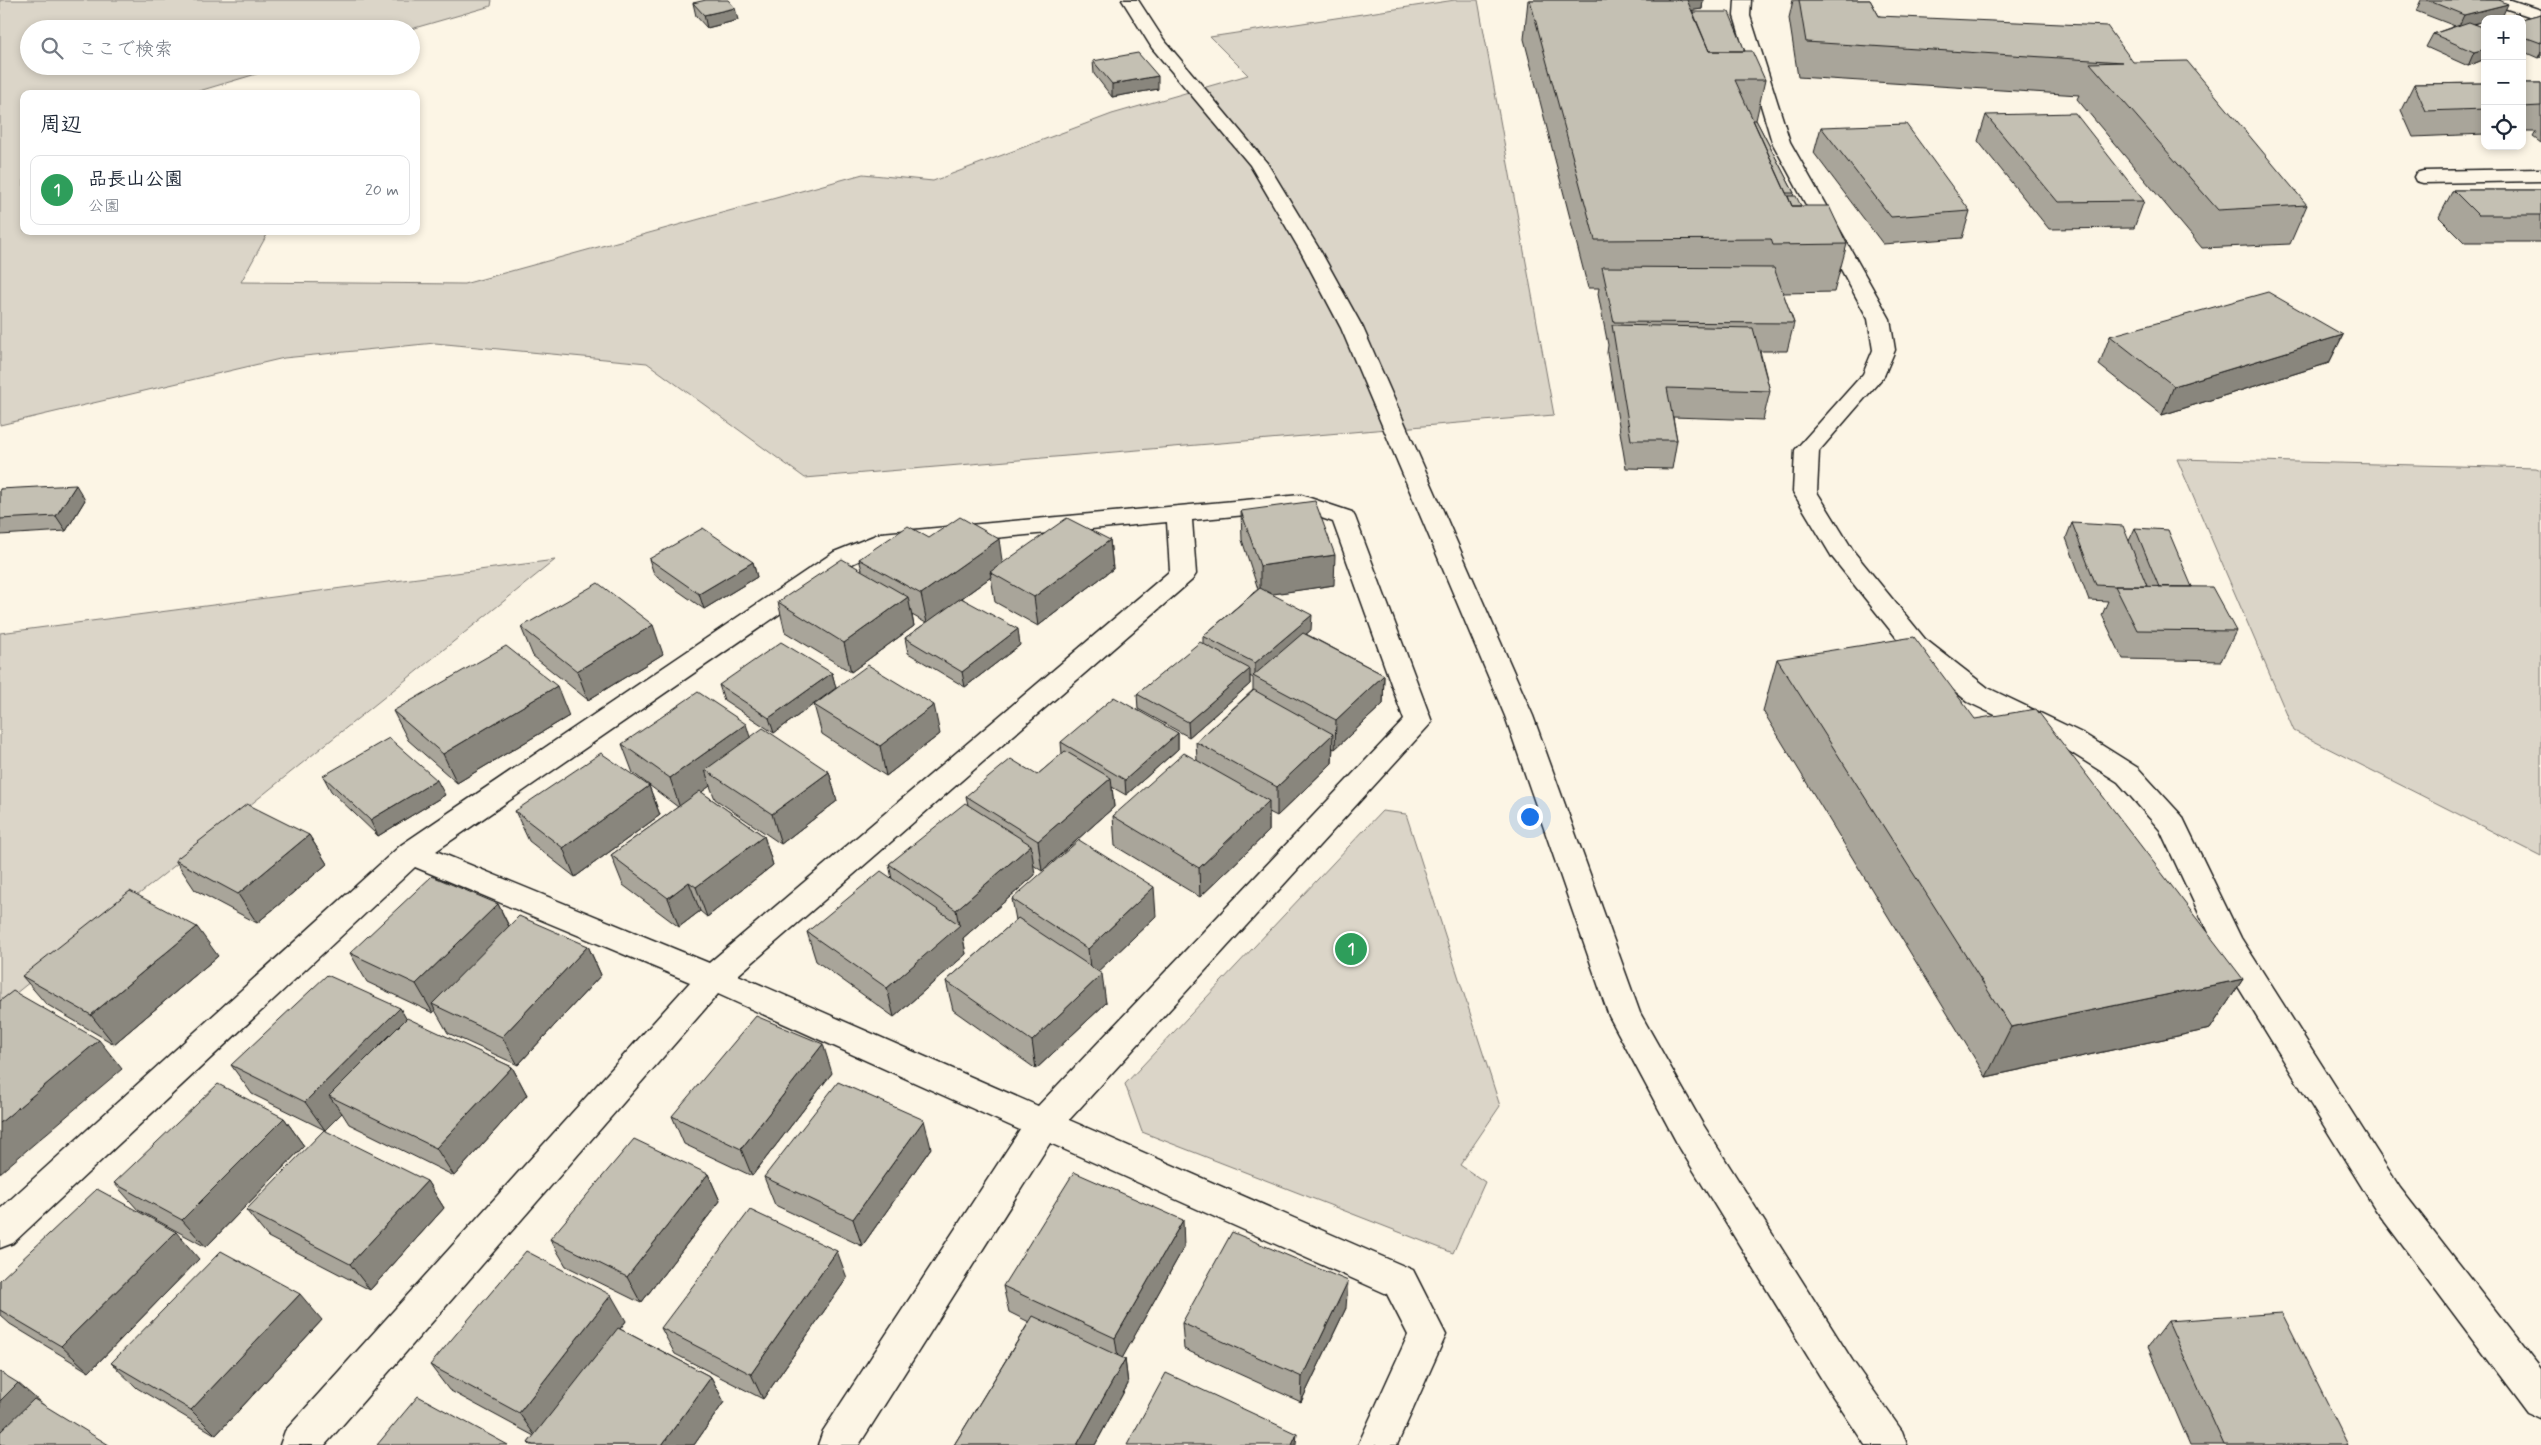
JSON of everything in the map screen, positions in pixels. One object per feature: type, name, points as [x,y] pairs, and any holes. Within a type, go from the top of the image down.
[{"type":"street","points":[[1130,0],[1135,11],[1158,44],[1258,163],[1311,252],[1352,328],[1519,716],[1625,1016],[1690,1134],[1839,1373],[1888,1445]]},
{"type":"street","points":[[1743,0],[1742,16],[1780,142],[1879,320],[1884,350],[1873,376],[1807,450],[1806,492],[1844,557],[1916,645],[1978,695],[2074,741],[2128,774],[2172,824],[2229,945],[2388,1200],[2541,1400]]},
{"type":"street","points":[[2496,0],[2541,15]]},
{"type":"street","points":[[2423,178],[2541,175]]},
{"type":"street","points":[[0,1232],[411,853],[843,558],[880,541],[1302,502],[1343,516],[1418,722],[1043,1124],[837,1445]]},
{"type":"street","points":[[300,1445],[713,978],[1183,574],[1179,513]]},
{"type":"street","points":[[411,853],[713,978],[1400,1282],[1427,1335],[1377,1445]]},
{"type":"shaded area","points":[[0,0],[492,0],[491,6],[420,26],[420,20],[20,20],[20,75],[253,75],[202,90],[20,90],[20,235],[267,235],[241,282],[464,284],[863,174],[933,181],[1112,114],[1248,75],[1210,37],[1455,0],[1478,0],[1554,415],[805,478],[647,363],[435,343],[284,358],[0,425]]},
{"type":"shaded area","points":[[2177,459],[2536,468],[2541,470],[2541,856],[2294,731]]},
{"type":"shaded area","points":[[555,560],[0,1006],[0,633]]},
{"type":"shaded area","points":[[1382,811],[1406,814],[1500,1106],[1460,1165],[1485,1182],[1453,1253],[1142,1132],[1125,1084]]},
{"type":"building","points":[[706,0],[728,0],[735,8],[704,15],[693,3]]},
{"type":"building","points":[[1530,0],[1687,0],[1709,51],[1752,51],[1765,80],[1735,80],[1792,206],[1829,206],[1847,244],[1773,245],[1771,239],[1595,240]]},
{"type":"building","points":[[1799,0],[1870,0],[1879,16],[2107,26],[2133,62],[2187,61],[2307,205],[2218,210],[2090,63],[2123,62],[1806,42]]},
{"type":"building","points":[[2427,0],[2499,0],[2508,4],[2464,15]]},
{"type":"building","points":[[1693,12],[1729,12],[1745,51],[1709,51]]},
{"type":"building","points":[[2541,14],[2541,43],[2526,37],[2526,18]]},
{"type":"building","points":[[2469,22],[2481,26],[2481,50],[2474,52],[2433,34]]},
{"type":"building","points":[[1138,53],[1158,76],[1112,84],[1093,61]]},
{"type":"building","points":[[2481,83],[2481,109],[2426,111],[2414,84]]},
{"type":"building","points":[[2526,83],[2541,83],[2541,106],[2526,107]]},
{"type":"building","points":[[2075,113],[2144,201],[2058,202],[1986,115]]},
{"type":"building","points":[[1753,120],[1756,120],[1794,193],[1786,193]]},
{"type":"building","points":[[1906,124],[1970,211],[1891,217],[1821,127]]},
{"type":"building","points":[[2453,190],[2541,190],[2541,215],[2478,215]]},
{"type":"building","points":[[1788,196],[1796,196],[1801,206],[1792,206]]},
{"type":"building","points":[[1602,267],[1774,268],[1794,323],[1614,322]]},
{"type":"building","points":[[2268,292],[2343,335],[2174,386],[2110,336]]},
{"type":"building","points":[[1612,325],[1753,328],[1770,391],[1667,388],[1677,440],[1631,440]]},
{"type":"building","points":[[76,485],[56,516],[0,519],[0,489]]},
{"type":"building","points":[[1315,501],[1335,555],[1260,566],[1241,511]]},
{"type":"building","points":[[960,517],[999,539],[921,594],[859,559],[908,526],[929,538]]},
{"type":"building","points":[[1067,518],[1110,540],[1034,597],[990,572]]},
{"type":"building","points":[[2072,523],[2123,526],[2147,586],[2096,585]]},
{"type":"building","points":[[703,528],[753,562],[699,594],[649,559]]},
{"type":"building","points":[[2135,528],[2168,530],[2192,587],[2159,587]]},
{"type":"building","points":[[842,559],[908,597],[844,643],[778,602]]},
{"type":"building","points":[[598,583],[653,625],[577,671],[521,627]]},
{"type":"building","points":[[2115,586],[2212,587],[2236,631],[2137,630]]},
{"type":"building","points":[[1260,588],[1312,615],[1255,663],[1203,636]]},
{"type":"building","points":[[961,598],[1018,629],[962,672],[905,638]]},
{"type":"building","points":[[1303,633],[1384,675],[1336,720],[1253,676]]},
{"type":"building","points":[[1914,637],[1975,719],[2036,709],[2243,979],[2011,1027],[1777,659]]},
{"type":"building","points":[[781,642],[832,673],[769,718],[719,685]]},
{"type":"building","points":[[1200,642],[1250,669],[1188,722],[1137,694]]},
{"type":"building","points":[[506,646],[557,686],[443,754],[393,711]]},
{"type":"building","points":[[868,665],[934,705],[880,746],[814,705]]},
{"type":"building","points":[[1254,690],[1333,734],[1277,787],[1196,742]]},
{"type":"building","points":[[698,692],[746,724],[670,778],[622,744]]},
{"type":"building","points":[[1114,697],[1178,733],[1125,780],[1061,742]]},
{"type":"building","points":[[763,728],[829,772],[772,814],[705,770]]},
{"type":"building","points":[[389,738],[437,780],[370,820],[323,776]]},
{"type":"building","points":[[1065,751],[1111,778],[1038,841],[966,796],[1011,759],[1037,775]]},
{"type":"building","points":[[601,753],[649,786],[563,848],[515,811]]},
{"type":"building","points":[[1184,753],[1269,801],[1199,868],[1113,816]]},
{"type":"building","points":[[700,791],[764,836],[696,887],[689,882],[668,898],[611,855]]},
{"type":"building","points":[[965,803],[1031,845],[956,910],[889,864]]},
{"type":"building","points":[[247,804],[309,835],[238,894],[175,860]]},
{"type":"building","points":[[1079,840],[1154,887],[1088,949],[1012,899]]},
{"type":"building","points":[[881,871],[960,925],[887,988],[807,932]]},
{"type":"building","points":[[432,876],[498,904],[416,984],[350,953]]},
{"type":"building","points":[[130,891],[197,927],[91,1015],[22,976]]},
{"type":"building","points":[[519,916],[588,946],[502,1037],[432,1004]]},
{"type":"building","points":[[1018,918],[1102,974],[1032,1041],[946,981]]},
{"type":"building","points":[[327,975],[400,1008],[305,1102],[231,1065]]},
{"type":"building","points":[[13,991],[99,1040],[0,1123],[0,1001]]},
{"type":"building","points":[[756,1016],[823,1044],[741,1149],[672,1116]]},
{"type":"building","points":[[407,1018],[512,1067],[436,1148],[329,1096]]},
{"type":"building","points":[[838,1082],[924,1120],[853,1219],[764,1177]]},
{"type":"building","points":[[218,1084],[284,1118],[182,1220],[114,1183]]},
{"type":"building","points":[[324,1130],[427,1181],[350,1264],[246,1210]]},
{"type":"building","points":[[634,1139],[708,1174],[627,1277],[550,1239]]},
{"type":"building","points":[[1074,1172],[1183,1220],[1115,1338],[1003,1286]]},
{"type":"building","points":[[97,1189],[176,1232],[61,1346],[0,1310],[0,1280]]},
{"type":"building","points":[[750,1210],[837,1251],[751,1374],[661,1328]]},
{"type":"building","points":[[1232,1232],[1348,1281],[1302,1377],[1182,1323]]},
{"type":"building","points":[[221,1251],[300,1294],[191,1410],[111,1363]]},
{"type":"building","points":[[526,1251],[611,1295],[519,1413],[430,1365]]},
{"type":"building","points":[[2282,1313],[2348,1445],[2224,1445],[2168,1321]]},
{"type":"building","points":[[1033,1316],[1125,1359],[1077,1445],[954,1445]]},
{"type":"building","points":[[618,1328],[711,1377],[662,1445],[533,1445],[528,1443]]},
{"type":"building","points":[[0,1372],[18,1383],[0,1401]]},
{"type":"building","points":[[1166,1373],[1297,1434],[1292,1445],[1127,1445]]},
{"type":"building","points":[[418,1396],[508,1445],[377,1445]]},
{"type":"building","points":[[34,1399],[109,1445],[0,1445],[0,1432]]},
{"type":"place","name":"品長山公園","points":[[1351,949]]}]
